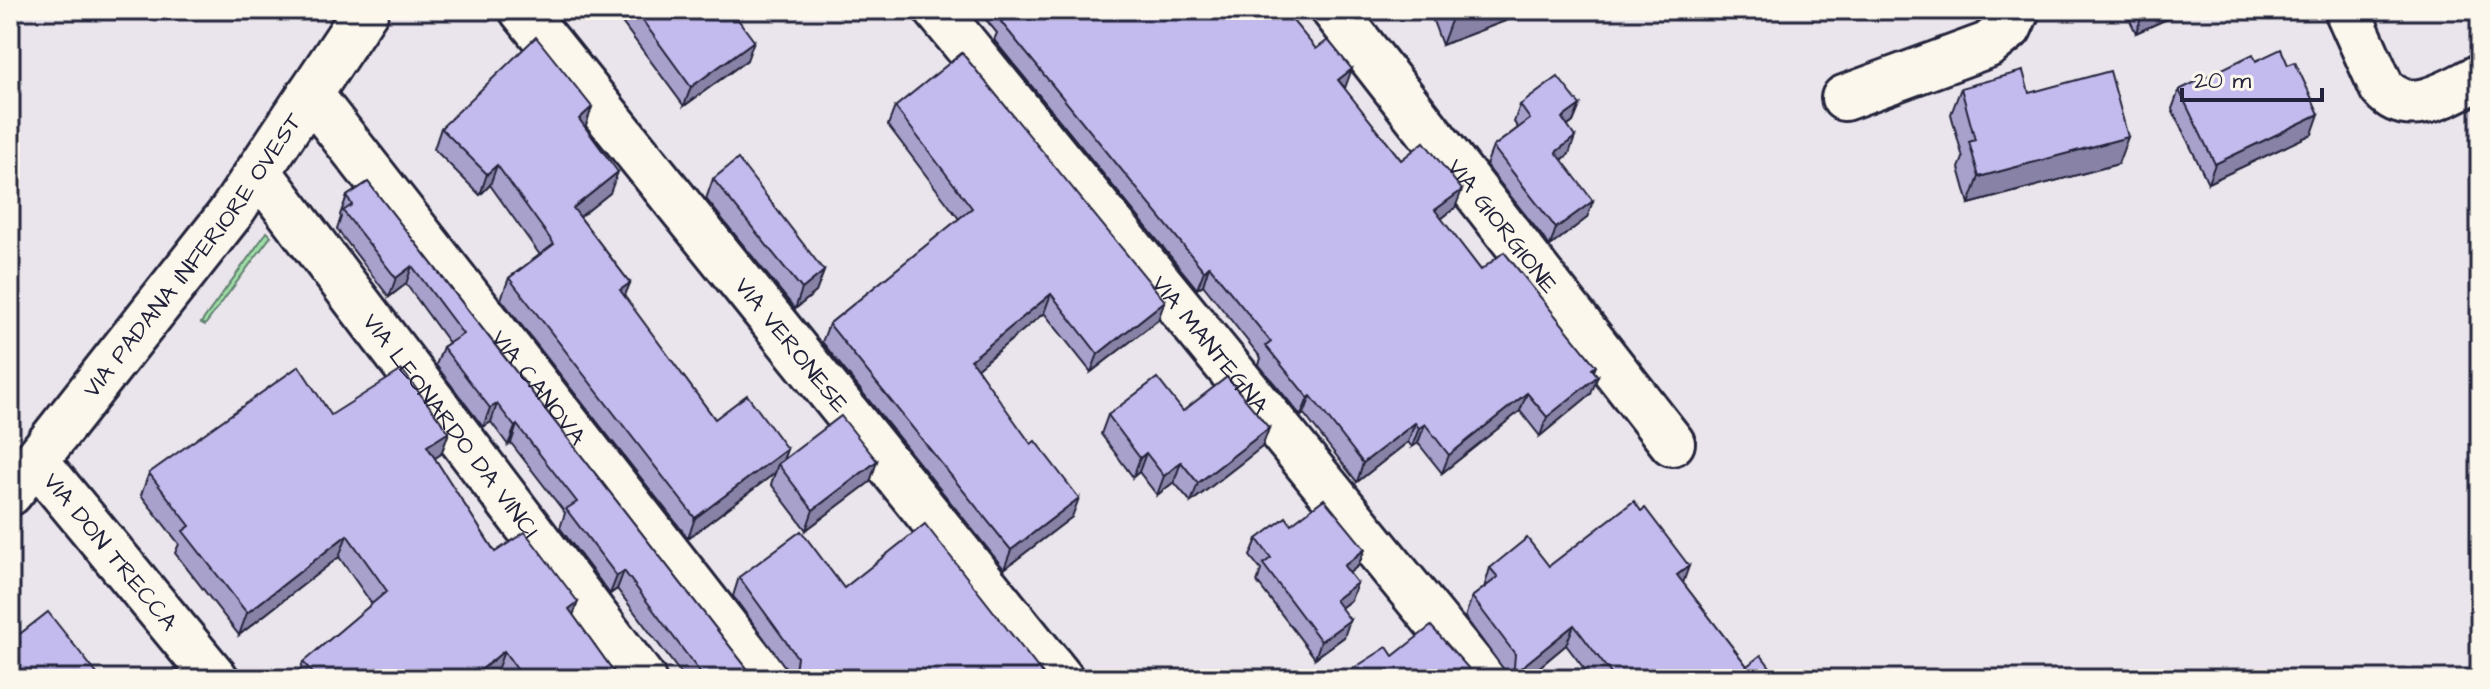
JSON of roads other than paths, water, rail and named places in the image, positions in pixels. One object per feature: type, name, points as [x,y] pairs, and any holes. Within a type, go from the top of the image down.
[{"type":"street","name":"VIA PADANA INFERIORE OVEST","points":[[19,467],[87,400],[259,172],[366,10]]},
{"type":"street","name":"VIA VERONESE","points":[[522,10],[1061,679]]},
{"type":"street","name":"VIA MANTEGNA","points":[[937,10],[1483,679]]},
{"type":"street","name":"VIA GIORGIONE","points":[[1334,10],[1672,443]]},
{"type":"street","points":[[1844,98],[1988,45],[2009,28],[2017,10]]},
{"type":"street","points":[[2347,10],[2382,88],[2390,98],[2404,103],[2422,103],[2480,77]]},
{"type":"street","name":"VIA CANOVA","points":[[310,94],[766,679]]},
{"type":"street","name":"VIA LEONARDO DA VINCI","points":[[259,172],[643,679]]},
{"type":"street","name":"VIA DON TRECCA","points":[[19,467],[216,679]]}]
